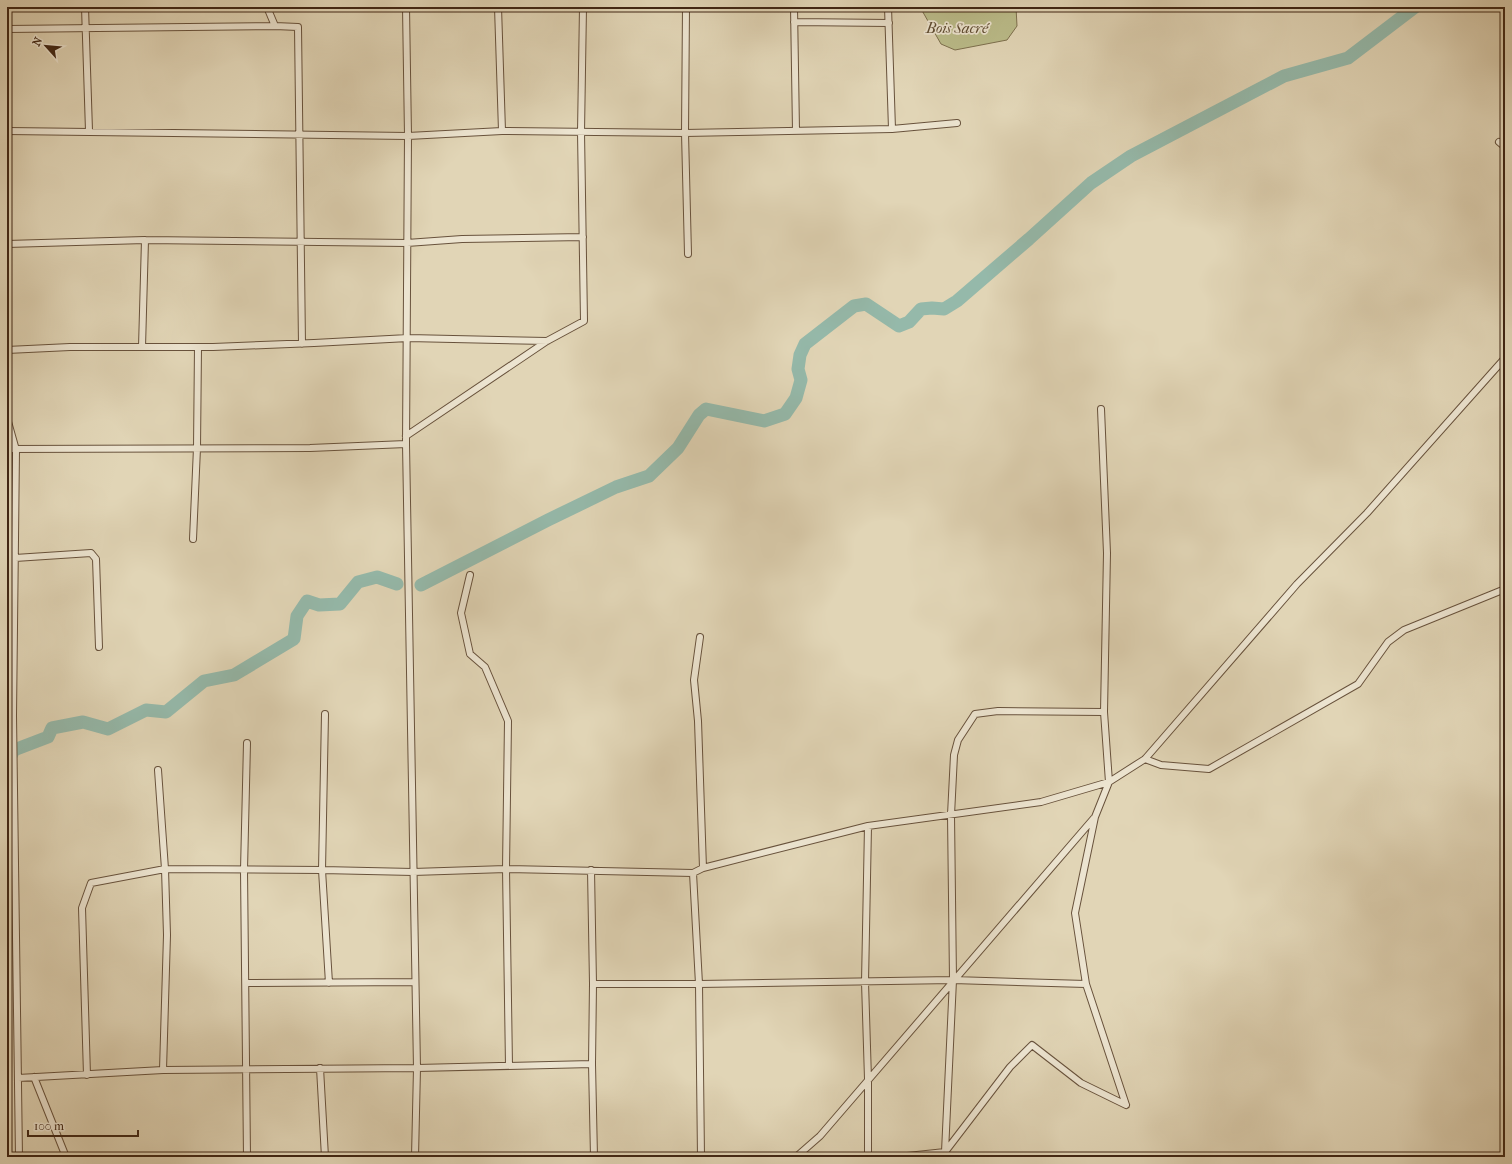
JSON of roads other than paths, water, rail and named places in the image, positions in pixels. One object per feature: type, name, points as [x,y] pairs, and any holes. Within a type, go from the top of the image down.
[{"type":"street","points":[[86,7],[89,132]]},
{"type":"street","points":[[268,7],[275,26]]},
{"type":"street","points":[[406,7],[408,136],[408,338],[406,444],[414,982],[417,1068],[415,1157]]},
{"type":"street","points":[[498,7],[502,131]]},
{"type":"street","points":[[406,436],[547,341],[584,321],[581,132],[583,7]]},
{"type":"street","points":[[686,7],[685,133],[688,254]]},
{"type":"street","points":[[794,7],[796,131]]},
{"type":"street","points":[[888,7],[892,129]]},
{"type":"street","points":[[794,22],[888,23]]},
{"type":"street","points":[[7,29],[298,27],[302,344]]},
{"type":"street","points":[[7,131],[408,136],[502,131],[685,133],[892,129],[957,124]]},
{"type":"street","points":[[1499,142],[1505,147]]},
{"type":"street","points":[[7,244],[145,240],[407,243],[462,239],[583,237]]},
{"type":"street","points":[[142,347],[145,240]]},
{"type":"street","points":[[7,350],[70,347],[198,347],[302,344],[408,338],[547,341]]},
{"type":"street","points":[[193,539],[197,448],[198,347]]},
{"type":"street","points":[[87,1075],[82,908],[91,883],[164,870],[322,870],[413,872],[506,869],[693,873],[703,868],[868,826],[1041,802],[1109,782],[1145,760],[1297,584],[1367,513],[1505,358]]},
{"type":"street","points":[[898,1157],[945,1152],[1010,1067],[1032,1045],[1081,1082],[1126,1106],[1086,984],[1075,913],[1095,817],[1109,782],[1104,712],[1107,553],[1101,409]]},
{"type":"street","points":[[7,418],[16,450],[13,716],[19,1157]]},
{"type":"street","points":[[7,449],[310,448],[406,444]]},
{"type":"street","points":[[7,528],[15,526]]},
{"type":"street","points":[[15,558],[91,553],[96,559],[99,646]]},
{"type":"street","points":[[470,575],[462,613],[470,654],[485,667],[508,722],[506,869],[509,1066]]},
{"type":"street","points":[[1145,760],[1161,765],[1209,769],[1358,684],[1388,642],[1404,630],[1505,589]]},
{"type":"street","points":[[700,637],[694,680],[698,721],[703,868]]},
{"type":"street","points":[[945,1152],[953,980],[951,815],[954,755],[958,740],[975,714],[998,711],[1104,712]]},
{"type":"street","points":[[325,714],[322,870],[329,983]]},
{"type":"street","points":[[246,743],[244,870],[247,1157]]},
{"type":"street","points":[[158,770],[167,935],[163,1070]]},
{"type":"street","points":[[796,1157],[820,1136],[1095,817]]},
{"type":"street","points":[[868,826],[865,982],[868,1079],[868,1157]]},
{"type":"street","points":[[591,870],[594,1157]]},
{"type":"street","points":[[693,873],[699,984],[701,1157]]},
{"type":"street","points":[[593,984],[953,980],[1086,984]]},
{"type":"street","points":[[246,983],[414,982]]},
{"type":"street","points":[[18,1078],[163,1070],[417,1068],[592,1064]]},
{"type":"street","points":[[320,1068],[325,1157]]},
{"type":"street","points":[[34,1077],[66,1157]]},
{"type":"street","points":[[686,1157],[739,1157]]},
{"type":"waterway","points":[[421,585],[616,487],[649,476],[678,448],[699,415],[706,409],[764,421],[785,414],[796,398],[801,380],[798,369],[800,355],[805,344],[854,306],[866,304],[899,326],[909,322],[921,309],[944,309],[957,301],[1091,183],[1131,156],[1284,76],[1348,58],[1415,7]]},
{"type":"waterway","points":[[7,763],[14,750],[48,737],[52,728],[83,722],[108,729],[146,710],[166,712],[204,681],[234,675],[294,639],[297,616],[307,601],[319,605],[340,604],[358,582],[377,577],[397,584]]},
{"type":"park label","name":"Bois Sacré","points":[[957,28]]}]
